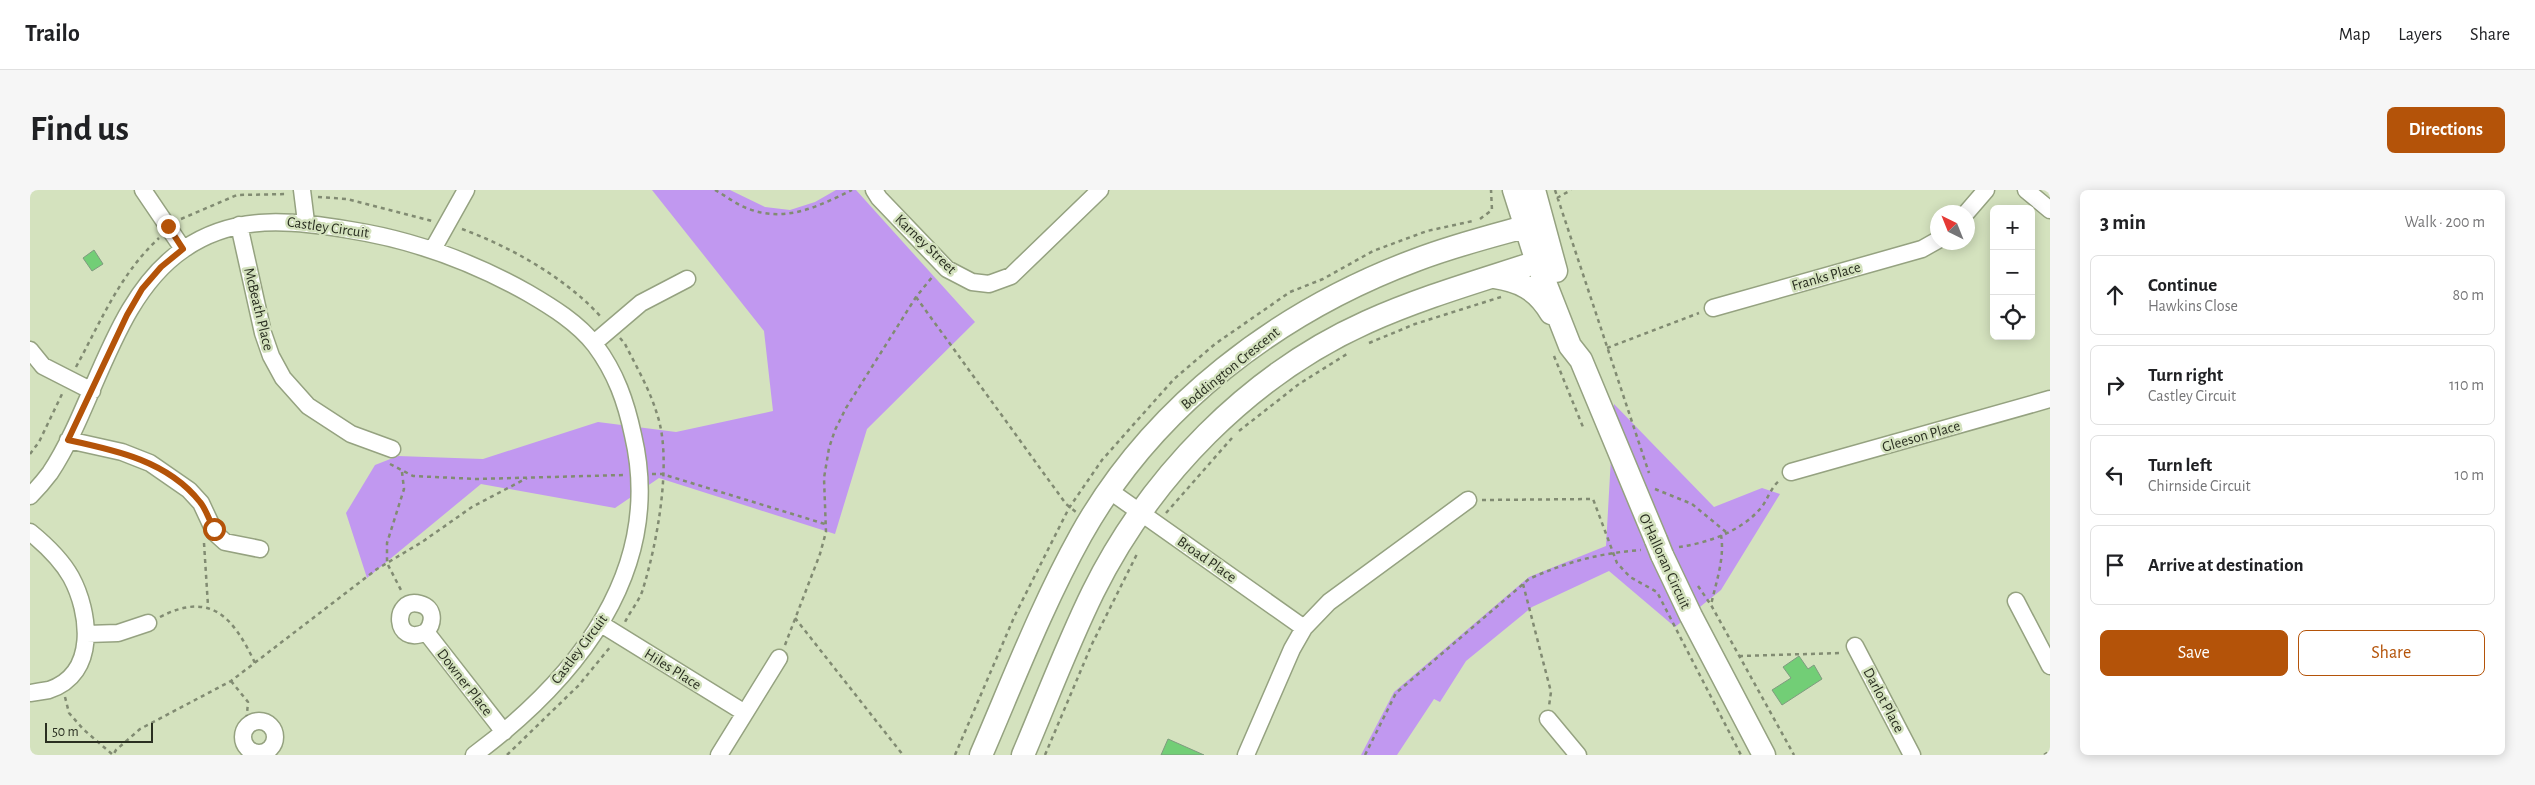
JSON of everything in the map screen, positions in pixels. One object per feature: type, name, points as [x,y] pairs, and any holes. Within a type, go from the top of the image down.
[{"type":"street","points":[[143,190],[183,249]]},
{"type":"street","points":[[302,190],[306,222]]},
{"type":"street","points":[[433,249],[466,190]]},
{"type":"street","name":"Karney Street","points":[[874,190],[879,198],[943,264],[963,279],[972,282],[997,282],[1011,276],[1100,190]]},
{"type":"street","points":[[1452,249],[1474,236],[1492,229],[1498,224],[1504,215],[1508,190]]},
{"type":"street","name":"O'Halloran Circuit","points":[[1514,190],[1534,224],[1544,260],[1581,346],[1576,353],[1691,616],[1764,755]]},
{"type":"street","name":"O'Halloran Circuit","points":[[1534,190],[1534,224]]},
{"type":"street","points":[[1973,205],[1986,190]]},
{"type":"street","points":[[2026,190],[2050,210]]},
{"type":"street","name":"Castley Circuit","points":[[30,496],[49,474],[68,440],[127,315],[142,289],[161,267],[183,249],[210,234],[239,225],[280,221],[306,222],[386,236],[433,249],[500,278],[543,302],[574,324],[594,343],[615,376],[627,406],[636,446],[639,474],[638,523],[631,559],[618,593],[601,624],[558,679],[504,732],[474,755]]},
{"type":"street","name":"Boddington Crescent","points":[[981,755],[1057,580],[1082,533],[1110,491],[1173,415],[1216,376],[1279,328],[1348,288],[1417,259],[1534,224]]},
{"type":"street","name":"McBeath Place","points":[[239,225],[263,333],[271,356],[283,378],[308,406],[350,434],[392,449]]},
{"type":"street","name":"Franks Place","points":[[1713,308],[1922,249],[1930,244]]},
{"type":"street","points":[[1499,287],[1544,260]]},
{"type":"street","points":[[594,343],[641,303],[687,279]]},
{"type":"street","points":[[1023,755],[1093,592],[1149,518],[1175,467],[1241,404],[1300,359],[1366,333],[1410,303],[1524,284],[1536,292],[1545,303],[1576,353]]},
{"type":"street","points":[[1348,288],[1366,333]]},
{"type":"street","points":[[30,350],[43,366],[92,391]]},
{"type":"street","name":"Gleeson Place","points":[[1791,472],[2050,399]]},
{"type":"street","points":[[68,440],[122,452],[150,463],[189,490],[201,503],[214,529],[225,542],[260,549]]},
{"type":"street","name":"Broad Place","points":[[1110,491],[1304,628]]},
{"type":"street","points":[[1246,755],[1292,649],[1304,628],[1329,602],[1468,500]]},
{"type":"street","points":[[30,532],[48,547],[71,577],[84,611],[87,634],[80,662],[61,683],[49,690],[30,693]]},
{"type":"street","points":[[2016,601],[2050,666]]},
{"type":"street","points":[[417,603],[424,605],[430,611],[432,618],[431,626],[426,632],[419,636],[411,635],[404,631],[400,624],[400,616],[403,609],[409,604],[417,603]]},
{"type":"street","points":[[87,634],[118,633],[148,623]]},
{"type":"street","name":"Hiles Place","points":[[601,624],[745,713]]},
{"type":"street","name":"Downer Place","points":[[426,632],[504,732]]},
{"type":"street","name":"Darlot Place","points":[[1857,649],[1912,755]]},
{"type":"street","points":[[719,755],[779,658]]},
{"type":"street","points":[[1548,719],[1578,755]]},
{"type":"street","points":[[260,720],[268,722],[274,728],[276,736],[272,752],[255,753],[248,748],[244,742],[246,726],[260,720]]},
{"type":"path","points":[[715,190],[749,210],[781,216],[815,208],[852,190]]},
{"type":"path","points":[[1555,190],[1655,489],[1692,504],[1726,532]]},
{"type":"path","points":[[1557,198],[1571,190]]},
{"type":"path","points":[[30,454],[39,442],[106,307],[128,272],[164,233]]},
{"type":"path","points":[[779,658],[820,554],[826,532],[824,478],[829,448],[835,430],[846,408],[916,297],[943,264]]},
{"type":"path","points":[[1366,333],[1415,324],[1499,287]]},
{"type":"path","points":[[916,297],[1068,508],[1015,615],[955,755]]},
{"type":"path","points":[[1607,348],[1713,308]]},
{"type":"path","points":[[1149,518],[1235,434],[1300,384],[1350,353]]},
{"type":"path","points":[[392,449],[388,455],[390,464],[413,476],[477,479],[662,474],[825,524]]},
{"type":"path","points":[[402,471],[404,489],[387,543],[387,563],[409,604]]},
{"type":"path","points":[[1365,755],[1396,693],[1523,584],[1550,569],[1612,552],[1700,544],[1721,535],[1754,515],[1777,482],[1791,472]]},
{"type":"path","points":[[61,683],[69,713],[83,729],[113,755],[116,750],[140,729],[231,681],[387,563],[472,507],[527,478]]},
{"type":"path","points":[[1468,500],[1593,499],[1612,552],[1621,569],[1657,592],[1741,755]]},
{"type":"path","points":[[208,606],[204,541],[208,532],[214,529]]},
{"type":"path","points":[[1721,535],[1722,555],[1712,605],[1794,755]]},
{"type":"path","points":[[1046,755],[1092,644],[1142,547]]},
{"type":"path","points":[[1523,584],[1551,692],[1548,719]]},
{"type":"path","points":[[148,623],[170,612],[208,606],[217,611],[239,630],[255,663]]},
{"type":"path","points":[[795,618],[903,755]]},
{"type":"path","points":[[1739,656],[1857,649]]},
{"type":"path","points":[[231,681],[248,702],[246,726]]},
{"type":"path","points":[[2044,755],[2050,751]]},
{"type":"shaded area","points":[[652,190],[730,190],[765,207],[790,210],[815,202],[836,190],[856,190],[975,322],[867,429],[835,534],[659,478],[615,508],[481,484],[367,578],[346,513],[375,465],[398,456],[483,459],[598,422],[676,432],[773,411],[764,331]]},
{"type":"shaded area","points":[[1614,404],[1714,507],[1762,488],[1780,494],[1721,590],[1675,627],[1609,571],[1532,607],[1466,661],[1440,702],[1434,699],[1397,755],[1361,755],[1394,692],[1529,577],[1606,546]]},
{"type":"building","points":[[94,250],[103,264],[92,271],[83,258]]},
{"type":"building","points":[[1799,656],[1808,669],[1814,665],[1822,679],[1782,705],[1772,690],[1791,678],[1783,667]]},
{"type":"building","points":[[1168,739],[1204,755],[1161,755]]},
{"type":"route","points":[[168,226],[183,249],[161,267],[142,289],[127,315],[68,440],[122,452],[150,463],[189,490],[201,503],[214,529]]}]
